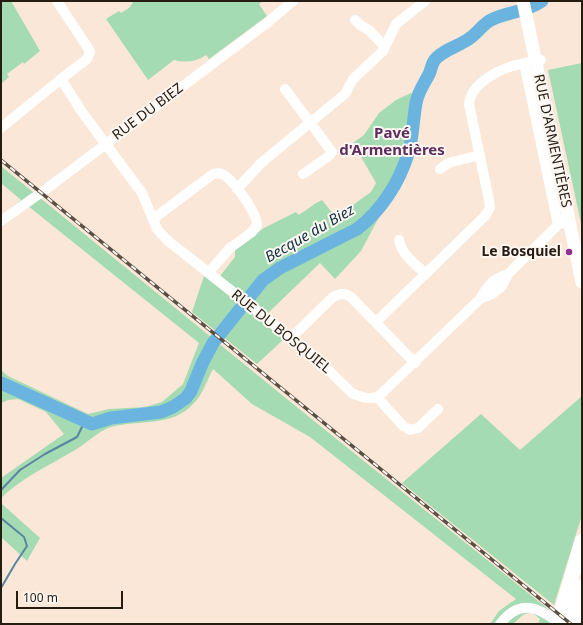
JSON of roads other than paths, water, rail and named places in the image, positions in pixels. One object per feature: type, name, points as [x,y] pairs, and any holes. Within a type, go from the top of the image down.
[{"type":"highway","points":[[570,613],[582,541]]},
{"type":"highway","points":[[559,624],[570,613],[582,587]]},
{"type":"main road","name":"RUE D'ARMENTIÈRES","points":[[527,6],[533,61],[562,163],[567,222],[582,282]]},
{"type":"main road","name":"RUE D'ARMENTIÈRES","points":[[567,222],[582,251]]},
{"type":"street","points":[[1,128],[87,59],[90,52],[86,44],[57,1]]},
{"type":"street","name":"RUE DU BIEZ","points":[[1,221],[49,187],[267,23],[293,1]]},
{"type":"street","points":[[237,189],[261,163],[345,94],[353,79],[378,56],[385,47],[396,24],[425,1]]},
{"type":"street","points":[[356,20],[360,25],[370,31],[385,47]]},
{"type":"street","points":[[376,322],[489,211],[489,200],[470,109],[471,95],[478,86],[493,73],[506,67],[533,61]]},
{"type":"street","name":"RUE D'ARMENTIÈRES","points":[[533,61],[567,222]]},
{"type":"street","name":"RUE DU BOSQUIEL","points":[[61,79],[82,112],[142,192],[152,219],[163,237],[319,360],[353,394],[366,398],[377,397]]},
{"type":"street","points":[[285,89],[330,149],[332,154],[303,174]]},
{"type":"street","points":[[440,169],[448,163],[480,155]]},
{"type":"street","points":[[152,219],[216,173],[226,176],[254,212],[257,219],[257,225],[252,232],[230,248],[208,273]]},
{"type":"street","points":[[438,409],[418,428],[410,430],[403,426],[377,397],[415,363],[480,299],[496,292],[502,286],[508,274],[567,222]]},
{"type":"street","points":[[399,240],[401,248],[405,254],[426,274]]},
{"type":"street","points":[[291,338],[334,297],[339,294],[346,294],[376,322],[415,363]]},
{"type":"street","points":[[500,624],[514,611],[528,608],[543,612],[559,624]]},
{"type":"waterway","name":"Becque du Biez","points":[[1,383],[92,424],[111,418],[161,412],[173,407],[186,398],[191,391],[202,364],[213,343],[263,280],[280,268],[357,229],[374,214],[388,196],[400,175],[408,154],[417,99],[430,72],[433,62],[437,57],[445,51],[470,38],[490,21],[531,7],[542,1]]},
{"type":"waterway","points":[[1,490],[20,470],[45,454],[77,437],[85,421]]},
{"type":"waterway","points":[[1,518],[24,537],[27,546],[1,588]]},
{"type":"railway","points":[[1,160],[571,624]]},
{"type":"place","name":"Le Bosquiel","points":[[569,252]]},
{"type":"district","name":"Pavé d'Armentières","points":[[392,142]]}]
